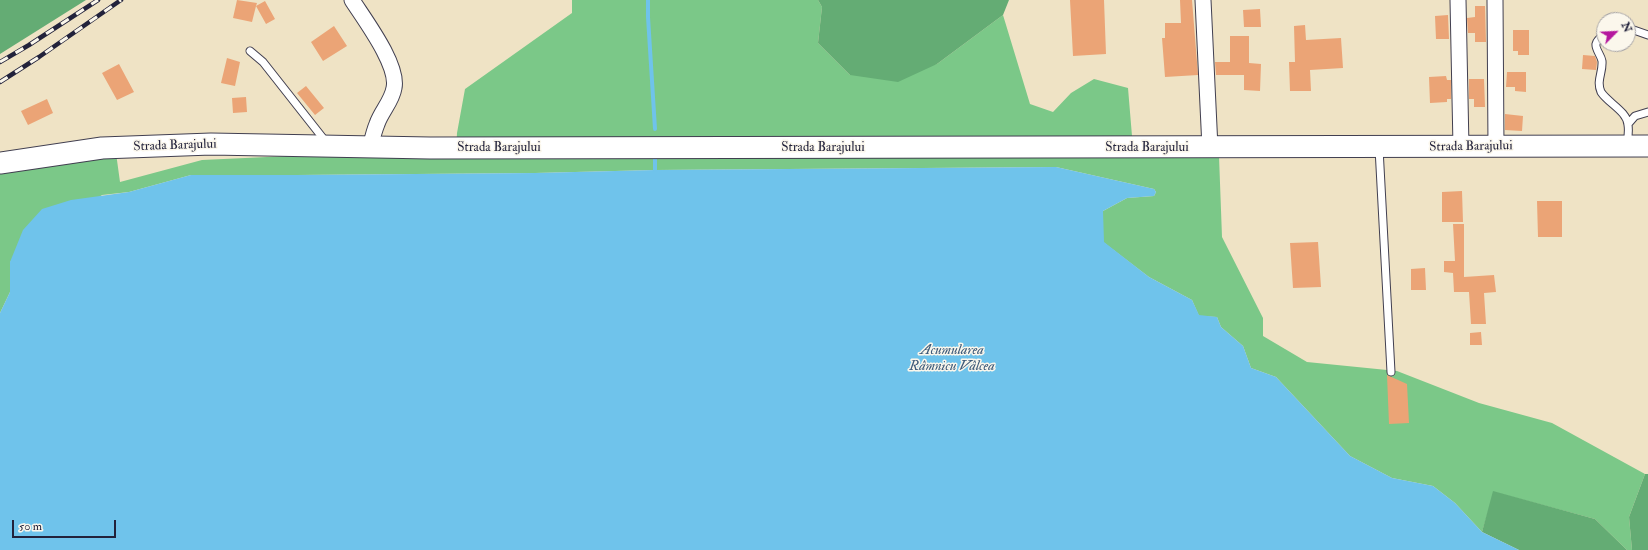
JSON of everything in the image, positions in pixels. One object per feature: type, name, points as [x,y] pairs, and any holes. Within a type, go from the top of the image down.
[{"type":"street","points":[[352,0],[384,50],[393,70],[395,82],[392,94],[377,123],[370,148]]},
{"type":"street","points":[[1203,0],[1210,148]]},
{"type":"street","points":[[1458,0],[1460,147]]},
{"type":"street","points":[[1495,0],[1496,146]]},
{"type":"street","name":"Strada Barajului","points":[[0,163],[102,148],[211,144],[370,148],[1379,148],[1648,146]]},
{"type":"lane","points":[[1636,31],[1648,35]]},
{"type":"lane","points":[[250,51],[264,62],[330,147]]},
{"type":"lane","points":[[1598,52],[1601,55],[1602,66],[1598,78],[1599,85],[1602,93],[1625,117],[1628,124],[1627,146]]},
{"type":"lane","points":[[1628,124],[1635,116],[1648,112]]},
{"type":"lane","points":[[1379,148],[1391,372]]},
{"type":"green space","points":[[0,0],[86,0],[0,54]]},
{"type":"green space","points":[[572,0],[818,0],[822,7],[818,43],[850,75],[937,64],[1003,15],[1030,104],[1053,112],[1071,93],[1094,79],[1128,88],[1132,136],[1219,156],[1222,237],[1263,318],[1263,336],[1307,362],[1397,371],[1479,403],[1552,423],[1645,474],[1629,517],[1632,550],[1627,550],[1595,519],[1494,492],[1482,532],[1455,503],[1433,486],[1392,478],[1350,456],[1276,377],[1251,368],[1243,346],[1221,327],[1217,317],[1199,316],[1192,300],[1149,277],[1103,242],[1103,211],[1127,198],[1154,196],[1156,192],[1154,189],[1056,167],[191,175],[129,192],[102,195],[10,262],[10,292],[0,313],[0,170],[116,153],[120,182],[202,160],[310,155],[456,154],[457,133],[465,89],[572,13]]},
{"type":"green space","points":[[818,0],[1009,0],[1003,15],[937,64],[898,82],[850,75],[818,43],[822,7]]},
{"type":"green space","points":[[1645,474],[1648,474],[1648,550],[1632,550],[1629,517]]},
{"type":"green space","points":[[1493,491],[1595,519],[1627,550],[1519,550],[1482,532]]},
{"type":"water","name":"Acumularea Râmnicu Vâlcea","points":[[1056,167],[1154,189],[1156,192],[1154,196],[1127,198],[1103,211],[1104,242],[1149,277],[1192,300],[1199,315],[1217,317],[1221,327],[1243,346],[1251,368],[1276,377],[1350,456],[1392,478],[1433,486],[1455,503],[1482,532],[1519,550],[0,550],[0,313],[10,292],[10,262],[23,230],[42,209],[71,200],[129,192],[191,175]]},
{"type":"building","points":[[237,0],[257,3],[252,22],[233,18]]},
{"type":"building","points":[[1070,0],[1104,0],[1106,54],[1073,56]]},
{"type":"building","points":[[1180,0],[1192,0],[1198,75],[1165,77],[1162,38],[1165,38],[1165,23],[1181,23]]},
{"type":"building","points":[[265,1],[275,19],[266,24],[256,6]]},
{"type":"building","points":[[1475,6],[1485,6],[1486,42],[1475,42],[1475,33],[1468,33],[1467,18],[1475,17]]},
{"type":"building","points":[[1260,9],[1261,27],[1244,27],[1243,10]]},
{"type":"building","points":[[1448,15],[1449,39],[1436,39],[1435,16]]},
{"type":"building","points":[[1305,25],[1306,40],[1341,38],[1343,68],[1310,70],[1311,91],[1290,91],[1289,62],[1295,62],[1294,26]]},
{"type":"building","points":[[334,26],[347,46],[323,61],[311,42]]},
{"type":"building","points":[[1513,30],[1529,30],[1529,55],[1518,55],[1518,51],[1513,51]]},
{"type":"building","points":[[1230,36],[1249,36],[1249,63],[1261,64],[1260,91],[1244,90],[1244,75],[1216,75],[1215,62],[1230,62]]},
{"type":"building","points":[[1583,55],[1595,56],[1597,62],[1596,70],[1582,69]]},
{"type":"building","points":[[227,58],[240,62],[235,86],[221,83]]},
{"type":"building","points":[[119,64],[134,92],[117,100],[102,73]]},
{"type":"building","points":[[1507,72],[1526,72],[1526,92],[1515,91],[1515,87],[1506,87]]},
{"type":"building","points":[[1446,76],[1447,80],[1451,80],[1451,99],[1447,99],[1447,102],[1430,103],[1429,77]]},
{"type":"building","points":[[1469,79],[1484,79],[1485,107],[1474,107],[1474,99],[1469,99]]},
{"type":"building","points":[[306,86],[324,108],[315,115],[297,93]]},
{"type":"building","points":[[246,97],[247,112],[233,113],[232,98]]},
{"type":"building","points":[[47,99],[53,113],[28,125],[21,111]]},
{"type":"building","points":[[1505,114],[1523,116],[1522,131],[1505,130]]},
{"type":"building","points":[[1462,191],[1463,222],[1442,222],[1442,192]]},
{"type":"building","points":[[1537,201],[1562,201],[1562,237],[1538,237]]},
{"type":"building","points":[[1453,224],[1464,224],[1464,277],[1494,275],[1496,292],[1484,293],[1486,324],[1471,324],[1469,292],[1454,292],[1453,273],[1444,272],[1444,261],[1455,261]]},
{"type":"building","points":[[1318,242],[1321,287],[1293,288],[1290,243]]},
{"type":"building","points":[[1425,268],[1426,290],[1411,290],[1411,269]]},
{"type":"building","points":[[1481,332],[1482,345],[1470,345],[1470,333]]},
{"type":"building","points":[[1387,375],[1407,384],[1409,423],[1389,424]]},
{"type":"waterway","points":[[648,0],[655,129]]},
{"type":"waterway","points":[[655,154],[655,170]]},
{"type":"railway","points":[[0,62],[98,0]]},
{"type":"railway","points":[[0,82],[121,0]]}]
